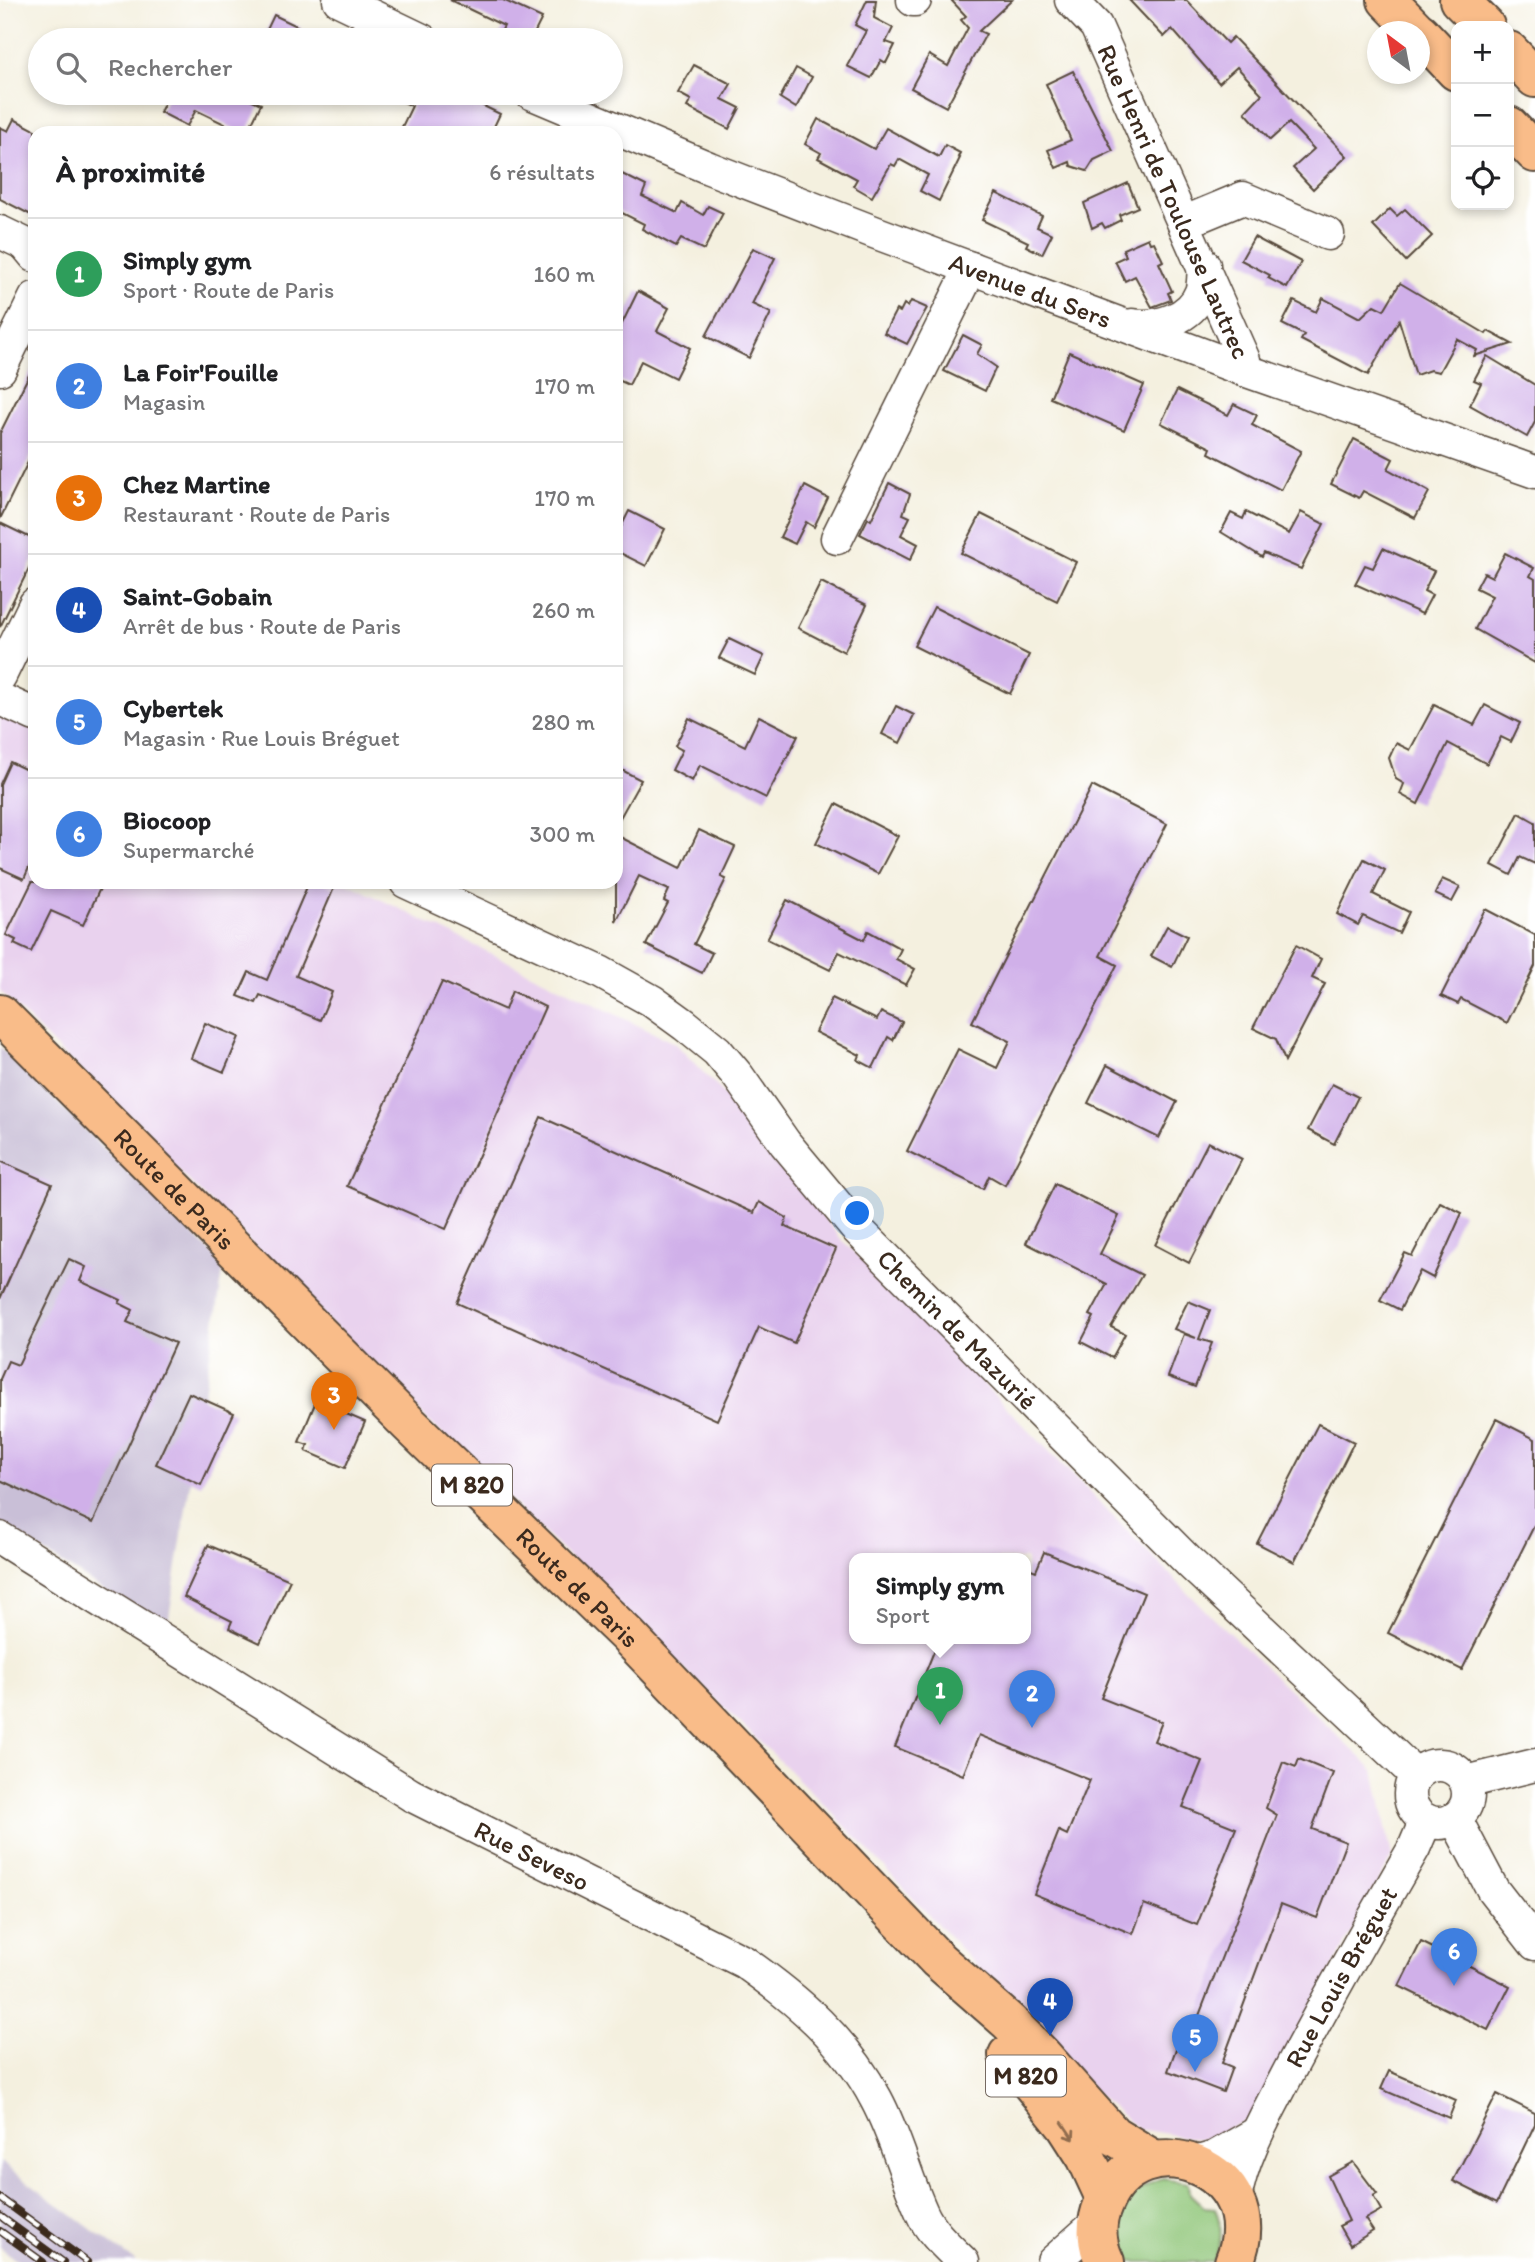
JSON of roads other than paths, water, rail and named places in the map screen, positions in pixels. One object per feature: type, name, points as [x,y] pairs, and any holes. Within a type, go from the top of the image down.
[{"type":"main road","points":[[1387,0],[1408,21]]},
{"type":"main road","points":[[1459,0],[1480,21]]},
{"type":"main road","points":[[1430,44],[1451,66]]},
{"type":"main road","points":[[1514,56],[1535,78]]},
{"type":"main road","points":[[1514,131],[1535,153]]},
{"type":"main road","name":"Route de Paris","points":[[0,1014],[409,1424],[627,1635],[938,1960],[1009,2022],[1113,2135],[1154,2160]]},
{"type":"main road","name":"Route de Paris","points":[[938,1960],[996,2041],[1066,2126],[1086,2157],[1102,2210],[1098,2239],[1105,2262]]},
{"type":"main road","points":[[1102,2210],[1125,2174],[1154,2160],[1168,2158],[1195,2163],[1219,2178],[1235,2200],[1242,2225],[1241,2258]]},
{"type":"street","points":[[339,0],[397,28]]},
{"type":"street","name":"Rue Henri de Toulouse Lautrec","points":[[1071,0],[1096,26],[1185,222],[1244,360],[1244,370]]},
{"type":"street","name":"Avenue du Sers","points":[[559,105],[609,126]]},
{"type":"street","name":"Avenue du Sers","points":[[623,132],[709,168],[1244,370],[1535,472]]},
{"type":"street","points":[[1185,222],[1243,198],[1328,234]]},
{"type":"street","points":[[0,232],[28,248]]},
{"type":"street","points":[[1116,322],[1144,327],[1166,323],[1181,316],[1201,295],[1203,265]]},
{"type":"street","points":[[837,538],[971,268]]},
{"type":"street","points":[[0,369],[28,312]]},
{"type":"street","points":[[0,676],[28,618]]},
{"type":"street","points":[[0,699],[28,712]]},
{"type":"street","name":"Chemin de Mazurié","points":[[421,889],[621,984],[652,1001],[717,1051],[817,1184],[855,1227],[1190,1563],[1416,1775]]},
{"type":"street","name":"Rue Seveso","points":[[0,1538],[411,1795],[744,1962],[776,1985],[829,2030],[853,2062],[876,2099],[923,2215],[938,2238],[963,2262]]},
{"type":"street","points":[[1535,1765],[1466,1782],[1452,1768],[1443,1765],[1423,1769],[1416,1775],[1410,1800],[1419,1815],[1440,1819],[1535,1944]]},
{"type":"street","name":"Rue Louis Bréguet","points":[[1235,2200],[1238,2179],[1257,2133],[1310,2032],[1414,1848],[1440,1819],[1467,1802],[1466,1782]]},
{"type":"street","points":[[1195,2163],[1215,2157],[1257,2133]]},
{"type":"street","points":[[1053,2262],[1102,2210]]},
{"type":"railway","points":[[0,2198],[87,2262]]},
{"type":"railway","points":[[0,2216],[63,2262]]},
{"type":"railway","points":[[0,2231],[43,2262]]},
{"type":"place","name":"Chez Martine","points":[[334,1430]]},
{"type":"place","name":"Simply gym","points":[[940,1725]]},
{"type":"place","name":"La Foir'Fouille","points":[[1032,1728]]},
{"type":"place","name":"Biocoop","points":[[1454,1986]]},
{"type":"place","name":"Saint-Gobain","points":[[1050,2036]]},
{"type":"place","name":"Cybertek","points":[[1195,2072]]}]
